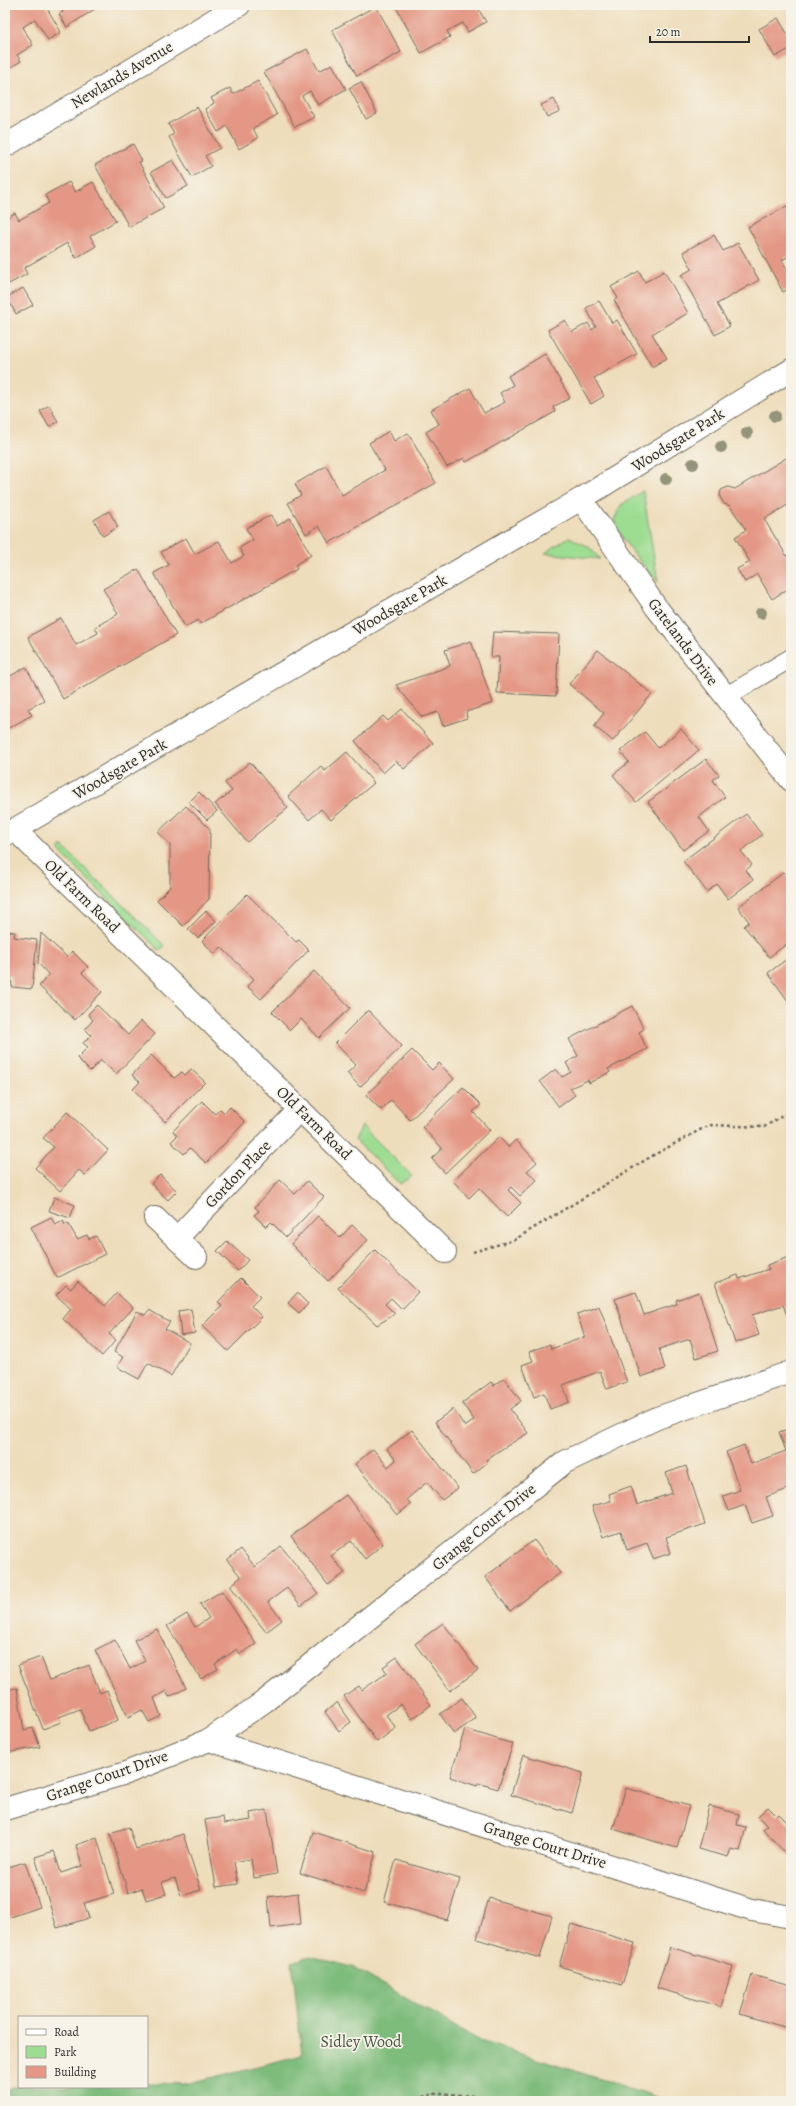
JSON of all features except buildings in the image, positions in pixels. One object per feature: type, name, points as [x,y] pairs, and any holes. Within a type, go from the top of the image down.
[{"type":"street","name":"Newlands Avenue","points":[[5,146],[239,5]]},
{"type":"street","name":"Woodsgate Park","points":[[10,833],[581,499],[791,370]]},
{"type":"street","name":"Gatelands Drive","points":[[581,499],[656,606],[725,697],[791,780]]},
{"type":"street","name":"Old Farm Road","points":[[10,833],[300,1109],[445,1252]]},
{"type":"street","name":"Gordon Place","points":[[176,1238],[300,1109]]},
{"type":"street","points":[[155,1218],[196,1257]]},
{"type":"street","name":"Grange Court Drive","points":[[5,1809],[126,1773],[209,1740],[265,1701],[565,1462],[657,1418],[791,1372]]},
{"type":"street","name":"Grange Court Drive","points":[[209,1740],[752,1910],[791,1917]]},
{"type":"lane","points":[[725,697],[791,658]]},
{"type":"path","points":[[445,1252],[462,1256],[514,1240],[652,1156],[709,1125],[764,1127],[791,1111]]},
{"type":"path","points":[[405,2101],[439,2093],[528,2101]]},
{"type":"green space","points":[[643,491],[658,582],[627,545],[614,520],[621,505]]},
{"type":"green space","points":[[569,537],[589,547],[600,559],[545,553]]},
{"type":"green space","points":[[62,846],[165,946],[160,951],[59,851]]},
{"type":"green space","points":[[362,1126],[412,1176],[400,1184],[355,1140]]},
{"type":"green space","name":"Sidley Wood","points":[[310,1956],[352,1967],[480,2041],[670,2101],[10,2101],[7,2090],[18,2086],[18,2088],[148,2088],[148,2083],[186,2084],[302,2055],[292,1962]]}]
